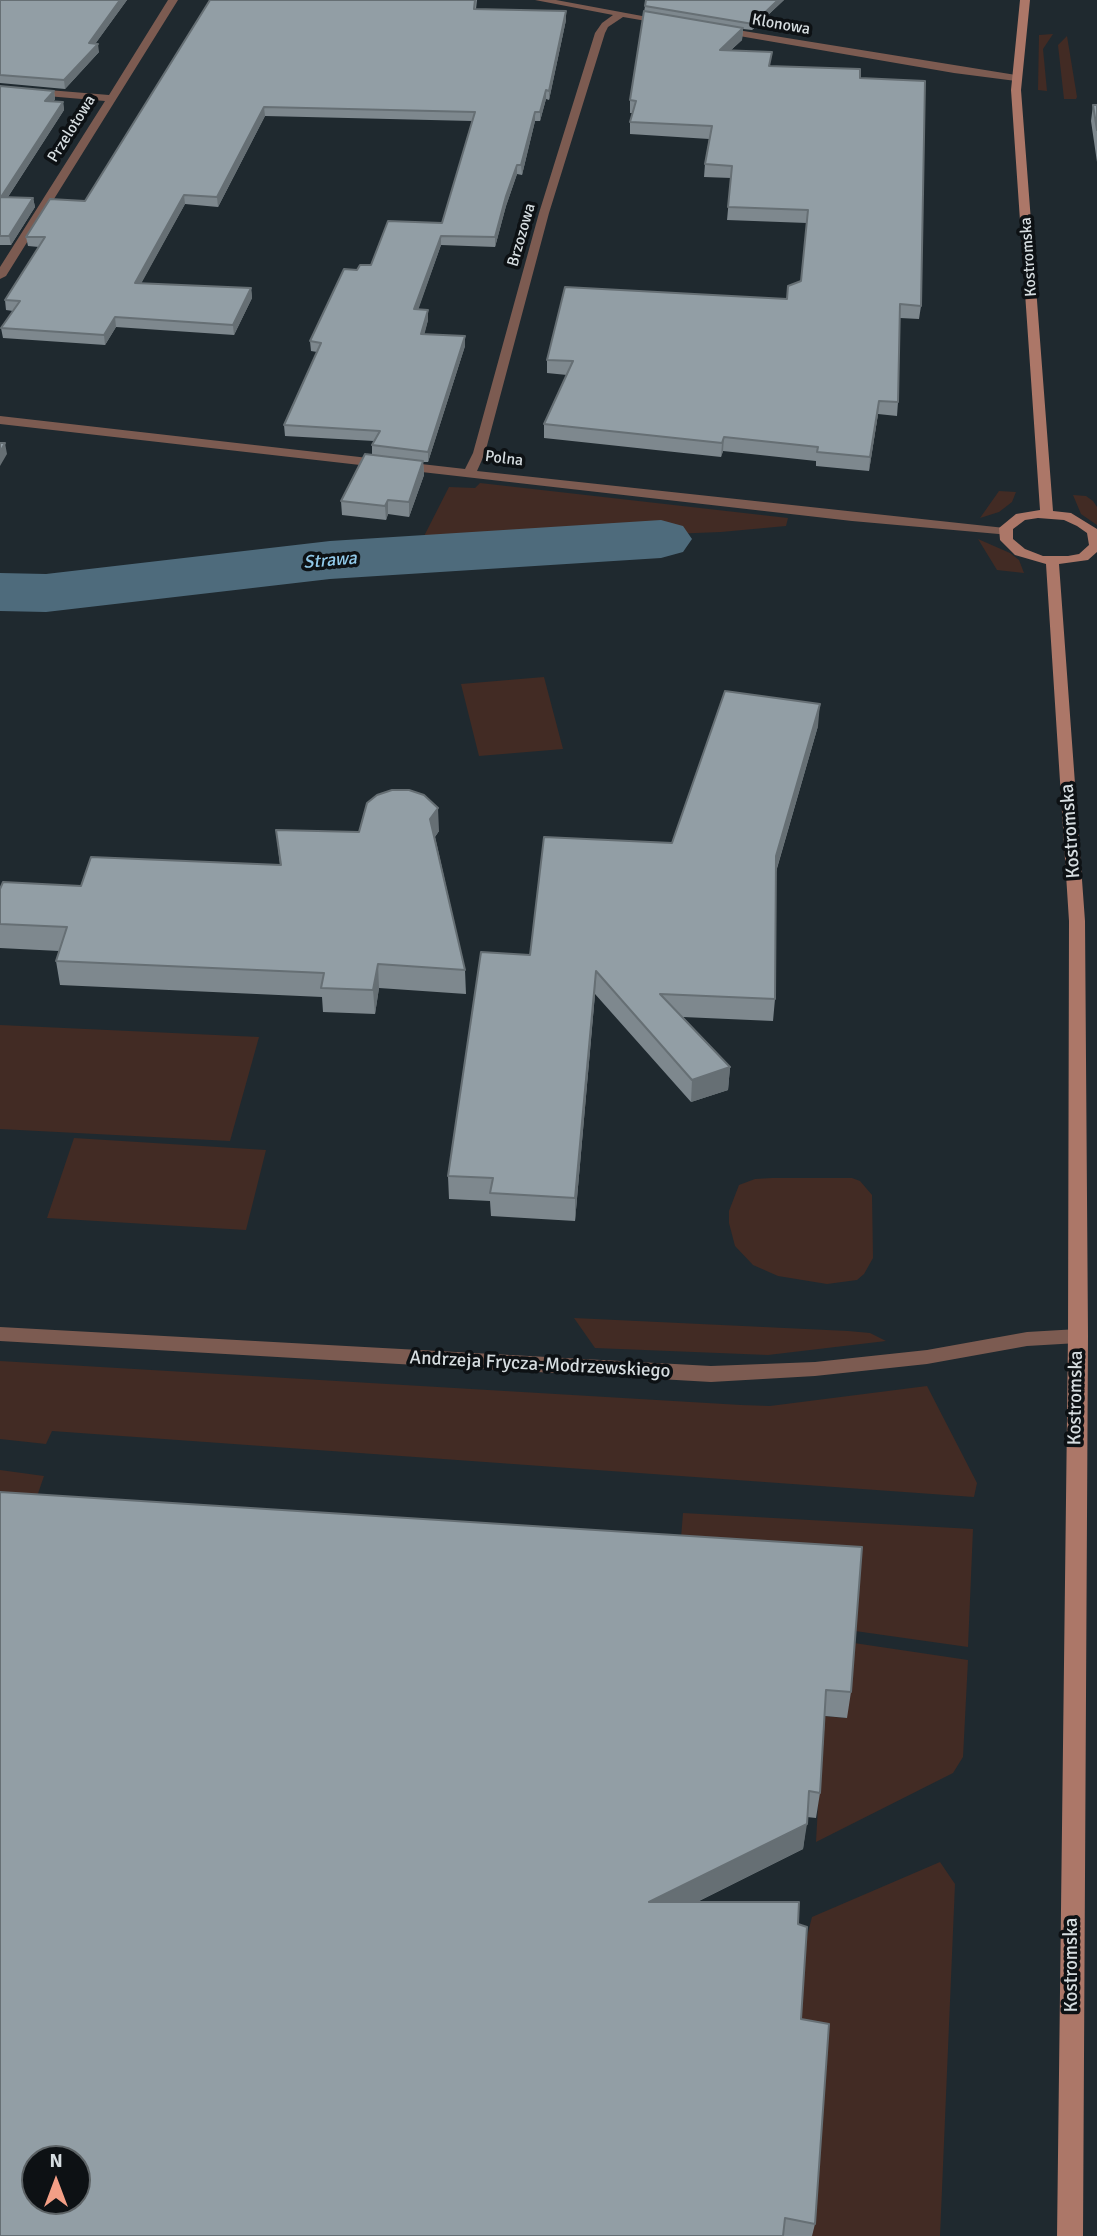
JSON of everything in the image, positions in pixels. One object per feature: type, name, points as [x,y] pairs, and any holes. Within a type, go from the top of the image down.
[{"type":"street","name":"Przelotowa","points":[[0,276],[173,0]]},
{"type":"street","points":[[540,0],[674,23]]},
{"type":"street","name":"Kostromska","points":[[1026,0],[1016,78],[1047,514]]},
{"type":"street","name":"Brzozowa","points":[[470,473],[479,453],[544,213],[600,33],[605,25],[621,14]]},
{"type":"street","name":"Klonowa","points":[[714,30],[1016,78]]},
{"type":"street","points":[[0,89],[110,98]]},
{"type":"street","name":"Polna","points":[[0,420],[1005,532]]},
{"type":"street","points":[[1047,514],[1082,523],[1093,531],[1097,541],[1093,550],[1083,557],[1052,561],[1020,552],[1009,545],[1005,532],[1010,523],[1021,517],[1047,514]]},
{"type":"street","name":"Kostromska","points":[[1052,561],[1077,921],[1078,1336],[1070,2236]]},
{"type":"street","name":"Andrzeja Frycza-Modrzewskiego","points":[[0,1334],[711,1374],[827,1367],[927,1357],[1027,1339],[1078,1336]]},
{"type":"shaded area","points":[[1053,34],[1043,49],[1047,91],[1038,90],[1039,35]]},
{"type":"shaded area","points":[[1067,36],[1076,99],[1064,99],[1058,45]]},
{"type":"shaded area","points":[[480,483],[788,518],[786,526],[721,532],[420,544],[449,487],[475,488]]},
{"type":"shaded area","points":[[999,491],[1016,492],[1012,502],[999,512],[980,518]]},
{"type":"shaded area","points":[[1073,495],[1086,496],[1093,501],[1097,507],[1097,525],[1081,514]]},
{"type":"shaded area","points":[[978,539],[1010,553],[1019,560],[1024,573],[997,570]]},
{"type":"shaded area","points":[[544,677],[563,749],[479,756],[461,684]]},
{"type":"shaded area","points":[[0,1025],[259,1037],[230,1141],[0,1129]]},
{"type":"shaded area","points":[[74,1138],[266,1150],[246,1230],[47,1218]]},
{"type":"shaded area","points":[[852,1178],[860,1181],[872,1195],[873,1258],[864,1274],[857,1280],[827,1284],[778,1276],[753,1265],[735,1246],[729,1211],[739,1185],[755,1179]]},
{"type":"shaded area","points":[[574,1318],[848,1331],[870,1333],[886,1341],[768,1355],[595,1348]]},
{"type":"shaded area","points":[[0,1361],[770,1406],[927,1386],[977,1483],[974,1497],[52,1431],[46,1444],[0,1439]]},
{"type":"shaded area","points":[[0,1470],[44,1476],[29,1520],[0,1518]]},
{"type":"shaded area","points":[[683,1513],[973,1529],[968,1647],[855,1631],[679,1563]]},
{"type":"shaded area","points":[[854,1643],[968,1660],[963,1757],[953,1773],[816,1842],[823,1716],[846,1718]]},
{"type":"shaded area","points":[[940,1862],[955,1884],[940,2236],[811,2236],[797,2043],[803,1952],[812,1917]]},
{"type":"building","points":[[0,0],[120,0],[89,43],[98,44],[64,80],[0,75]]},
{"type":"building","points":[[210,0],[475,0],[474,9],[566,11],[549,91],[546,90],[540,112],[535,112],[521,165],[517,165],[495,237],[441,236],[414,309],[428,310],[421,334],[465,336],[428,452],[372,445],[380,431],[284,425],[321,343],[310,341],[344,269],[357,270],[360,265],[371,265],[388,221],[442,223],[475,112],[264,107],[217,197],[184,195],[135,283],[251,288],[233,325],[115,317],[104,335],[1,328],[20,301],[5,300],[45,237],[26,237],[50,199],[85,201]]},
{"type":"building","points":[[646,0],[778,0],[753,24],[645,6]]},
{"type":"building","points":[[644,11],[743,28],[720,50],[772,52],[769,66],[860,69],[860,78],[925,81],[921,306],[900,304],[898,402],[879,401],[870,457],[817,452],[818,447],[724,437],[722,443],[544,424],[573,361],[547,360],[565,287],[787,299],[788,286],[801,281],[808,210],[728,207],[732,166],[705,164],[712,126],[630,122],[636,101],[630,100]]},
{"type":"building","points":[[0,86],[54,91],[45,101],[63,102],[1,197],[33,198],[9,236],[0,236]]},
{"type":"building","points":[[1093,105],[1097,105],[1097,130]]},
{"type":"building","points":[[365,454],[423,461],[409,502],[388,500],[385,506],[341,501]]},
{"type":"building","points":[[725,691],[820,704],[776,856],[775,999],[660,994],[730,1067],[692,1080],[596,971],[575,1198],[490,1193],[493,1178],[448,1176],[481,952],[530,955],[544,837],[672,843]]},
{"type":"building","points":[[392,790],[409,790],[424,795],[438,808],[430,819],[465,970],[378,964],[373,990],[321,988],[324,973],[56,961],[67,927],[0,924],[0,889],[3,882],[81,886],[91,857],[281,865],[276,830],[359,832],[367,803],[377,795]]},
{"type":"building","points":[[0,1492],[862,1547],[851,1692],[826,1690],[820,1793],[809,1791],[807,1824],[649,1902],[799,1902],[798,1924],[807,1927],[801,2019],[829,2024],[815,2224],[785,2218],[783,2236],[0,2236]]},
{"type":"waterway","name":"Strawa","points":[[0,592],[46,593],[330,560],[661,539]]}]
